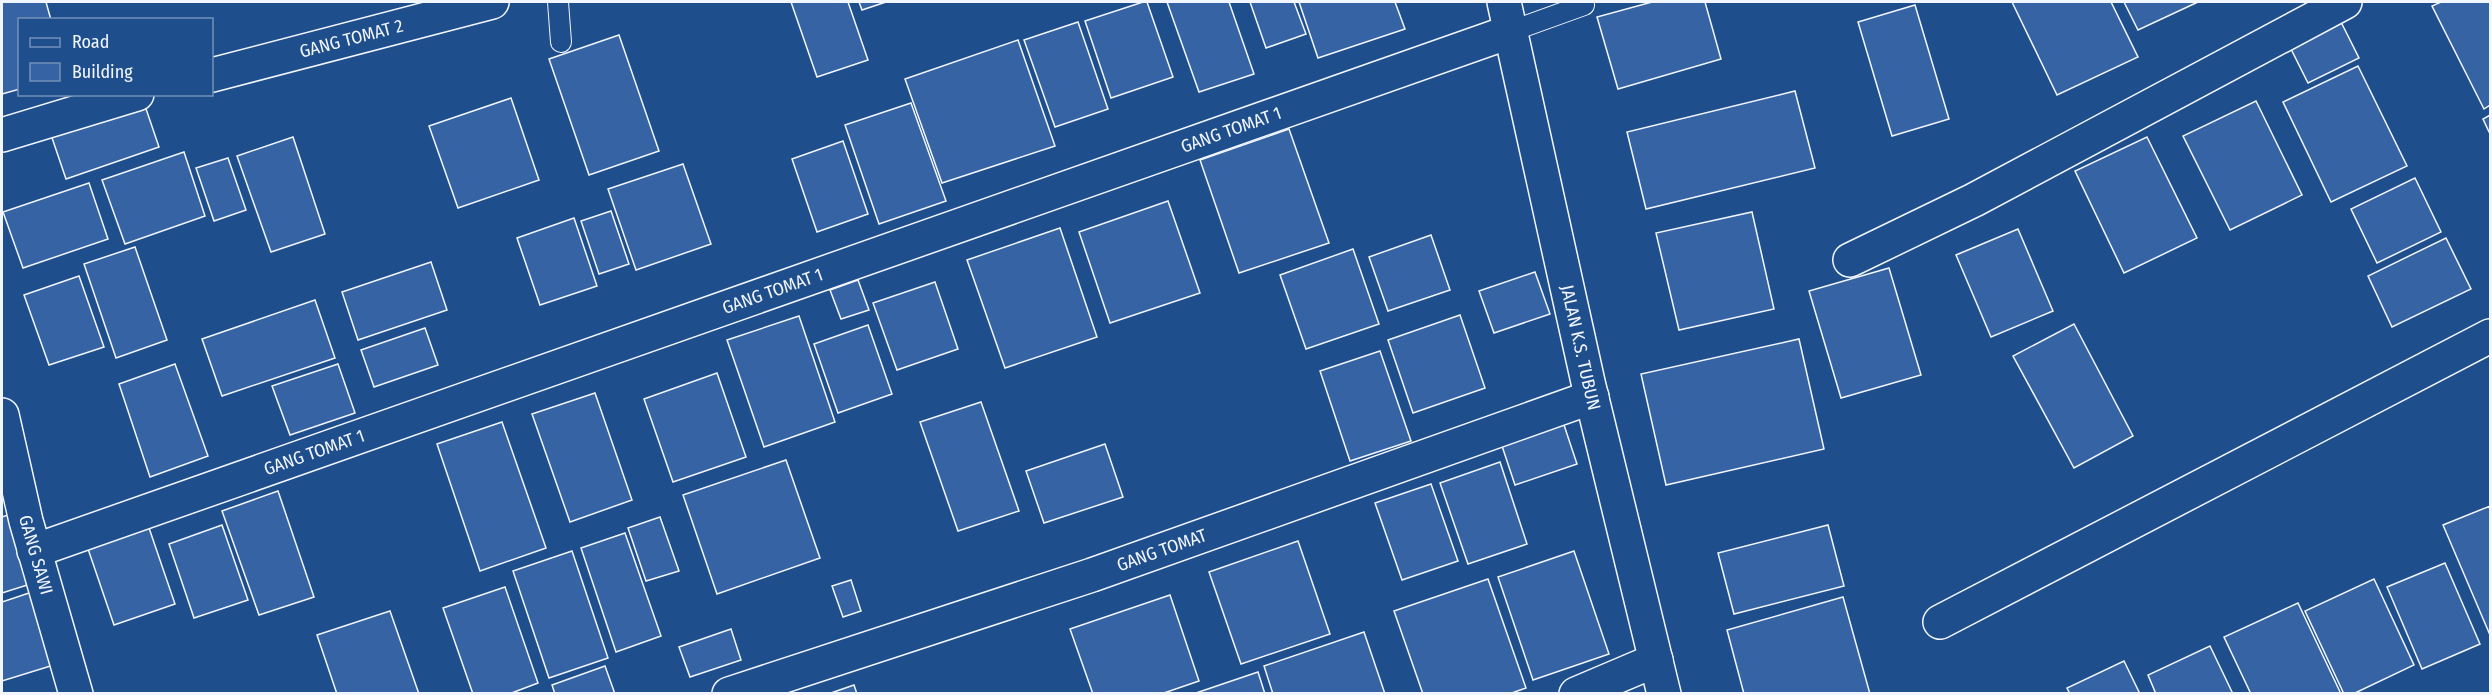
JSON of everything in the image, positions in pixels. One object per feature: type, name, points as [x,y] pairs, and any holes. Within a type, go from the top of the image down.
[{"type":"street","name":"GANG TOMAT 2","points":[[213,75],[492,2]]},
{"type":"street","points":[[1850,260],[1974,200],[2345,2]]},
{"type":"street","name":"JALAN K.S. TUBUN","points":[[1508,16],[1592,397],[1664,693]]},
{"type":"street","name":"GANG TOMAT 1","points":[[34,551],[1508,16]]},
{"type":"street","points":[[2,135],[130,96]]},
{"type":"street","points":[[1940,622],[2490,336]]},
{"type":"street","name":"GANG TOMAT","points":[[729,693],[1092,575],[1592,397]]},
{"type":"street","name":"GANG SAWI","points":[[2,415],[34,551],[76,693]]},
{"type":"street","points":[[1576,693],[1656,660]]},
{"type":"lane","points":[[558,2],[561,42]]},
{"type":"lane","points":[[1508,16],[1584,5]]},
{"type":"building","points":[[2,2],[46,2],[50,18],[18,18],[18,90],[2,94]]},
{"type":"building","points":[[791,2],[848,2],[868,60],[817,77]]},
{"type":"building","points":[[859,2],[886,2],[862,10]]},
{"type":"building","points":[[1147,2],[1173,77],[1111,98],[1085,21]]},
{"type":"building","points":[[1167,2],[1229,2],[1254,74],[1199,92]]},
{"type":"building","points":[[1250,2],[1294,2],[1306,34],[1266,48]]},
{"type":"building","points":[[1299,2],[1395,2],[1405,29],[1318,58]]},
{"type":"building","points":[[1652,2],[1705,2],[1721,59],[1618,89],[1597,17]]},
{"type":"building","points":[[2012,2],[2111,2],[2138,57],[2057,95]]},
{"type":"building","points":[[2124,2],[2198,2],[2138,30]]},
{"type":"building","points":[[2441,2],[2490,2],[2490,105],[2484,109],[2432,6]]},
{"type":"building","points":[[1915,5],[1949,119],[1892,136],[1858,22]]},
{"type":"building","points":[[2340,20],[2359,58],[2308,83],[2289,45]]},
{"type":"building","points":[[1078,22],[1108,109],[1055,127],[1024,40]]},
{"type":"building","points":[[619,35],[659,151],[589,175],[549,59]]},
{"type":"building","points":[[1018,40],[1055,146],[942,183],[905,79]]},
{"type":"building","points":[[2358,66],[2407,166],[2331,202],[2283,102]]},
{"type":"building","points":[[1795,91],[1815,168],[1646,209],[1627,132]]},
{"type":"building","points":[[142,97],[159,147],[66,179],[49,129]]},
{"type":"building","points":[[511,98],[539,180],[458,208],[429,126]]},
{"type":"building","points":[[2256,101],[2302,195],[2230,230],[2183,136]]},
{"type":"building","points":[[911,103],[946,201],[879,224],[845,125]]},
{"type":"building","points":[[2490,115],[2490,134],[2483,119]]},
{"type":"building","points":[[1289,129],[1329,243],[1239,273],[1200,160]]},
{"type":"building","points":[[293,137],[325,234],[271,252],[237,156]]},
{"type":"building","points":[[2147,137],[2197,238],[2124,273],[2075,171]]},
{"type":"building","points":[[843,141],[868,214],[817,232],[792,159]]},
{"type":"building","points":[[184,152],[205,216],[125,244],[102,180]]},
{"type":"building","points":[[228,158],[246,210],[214,221],[196,168]]},
{"type":"building","points":[[683,164],[711,244],[636,270],[608,189]]},
{"type":"building","points":[[2415,178],[2441,232],[2377,263],[2351,209]]},
{"type":"building","points":[[89,183],[108,239],[23,268],[3,212]]},
{"type":"building","points":[[1168,201],[1200,293],[1110,323],[1079,232]]},
{"type":"building","points":[[611,211],[629,264],[599,274],[581,221]]},
{"type":"building","points":[[1752,212],[1774,309],[1679,330],[1656,233]]},
{"type":"building","points":[[574,218],[597,286],[540,305],[517,238]]},
{"type":"building","points":[[1060,228],[1097,337],[1005,368],[967,260]]},
{"type":"building","points":[[2018,229],[2053,311],[1991,337],[1956,255]]},
{"type":"building","points":[[1431,235],[1450,290],[1388,311],[1369,257]]},
{"type":"building","points":[[2446,238],[2471,289],[2392,327],[2368,276]]},
{"type":"building","points":[[135,247],[167,340],[116,358],[84,264]]},
{"type":"building","points":[[1353,249],[1379,324],[1306,349],[1280,275]]},
{"type":"building","points":[[431,262],[447,310],[358,340],[342,292]]},
{"type":"building","points":[[1889,268],[1921,375],[1841,398],[1809,291]]},
{"type":"building","points":[[1535,272],[1550,314],[1494,333],[1479,291]]},
{"type":"building","points":[[79,276],[104,347],[49,365],[24,295]]},
{"type":"building","points":[[858,280],[869,310],[841,319],[830,290]]},
{"type":"building","points":[[935,282],[958,349],[897,370],[873,303]]},
{"type":"building","points":[[315,300],[335,358],[222,396],[202,339]]},
{"type":"building","points":[[1460,315],[1485,388],[1413,413],[1388,340]]},
{"type":"building","points":[[799,316],[835,422],[764,447],[727,340]]},
{"type":"building","points":[[2074,324],[2133,436],[2074,468],[2013,356]]},
{"type":"building","points":[[868,325],[892,394],[838,413],[814,344]]},
{"type":"building","points":[[425,328],[438,365],[374,387],[361,350]]},
{"type":"building","points":[[1799,339],[1824,449],[1666,485],[1641,374]]},
{"type":"building","points":[[1380,351],[1411,441],[1350,461],[1320,371]]},
{"type":"building","points":[[175,364],[208,456],[150,477],[119,384]]},
{"type":"building","points":[[338,364],[355,413],[290,435],[272,386]]},
{"type":"building","points":[[717,373],[746,457],[673,482],[644,399]]},
{"type":"building","points":[[595,393],[632,500],[570,522],[532,414]]},
{"type":"building","points":[[981,402],[1019,511],[958,531],[920,422]]},
{"type":"building","points":[[502,422],[546,548],[480,571],[437,444]]},
{"type":"building","points":[[1563,422],[1577,464],[1515,485],[1501,443]]},
{"type":"building","points":[[1105,444],[1123,497],[1044,523],[1026,471]]},
{"type":"building","points":[[786,460],[820,558],[717,594],[683,495]]},
{"type":"building","points":[[1500,462],[1527,544],[1468,564],[1440,483]]},
{"type":"building","points":[[1431,484],[1458,561],[1402,580],[1375,503]]},
{"type":"building","points":[[278,491],[314,597],[259,615],[222,511]]},
{"type":"building","points":[[2490,506],[2490,635],[2443,525]]},
{"type":"building","points":[[19,511],[40,581],[2,593],[2,517]]},
{"type":"building","points":[[660,517],[679,571],[646,581],[628,528]]},
{"type":"building","points":[[148,525],[175,604],[114,625],[87,546]]},
{"type":"building","points":[[222,525],[248,600],[194,618],[169,544]]},
{"type":"building","points":[[1828,525],[1844,586],[1734,614],[1718,553]]},
{"type":"building","points":[[625,533],[661,636],[616,652],[581,548]]},
{"type":"building","points":[[1298,541],[1330,634],[1241,664],[1209,572]]},
{"type":"building","points":[[572,551],[608,658],[549,678],[513,571]]},
{"type":"building","points":[[1574,551],[1609,654],[1533,680],[1498,577]]},
{"type":"building","points":[[2445,563],[2480,644],[2422,669],[2387,587]]},
{"type":"building","points":[[1488,579],[1526,688],[1509,694],[1423,694],[1394,611]]},
{"type":"building","points":[[2374,579],[2414,665],[2353,694],[2344,694],[2305,611]]},
{"type":"building","points":[[851,580],[861,611],[843,617],[832,586]]},
{"type":"building","points":[[505,587],[538,683],[509,694],[473,694],[443,608]]},
{"type":"building","points":[[35,591],[57,664],[2,681],[2,602]]},
{"type":"building","points":[[1170,595],[1199,681],[1161,694],[1093,694],[1070,629]]},
{"type":"building","points":[[1843,597],[1870,694],[1744,694],[1727,630]]},
{"type":"building","points":[[2298,603],[2341,694],[2251,694],[2224,637]]},
{"type":"building","points":[[390,611],[419,694],[337,694],[317,635]]},
{"type":"building","points":[[731,629],[741,660],[690,677],[679,647]]},
{"type":"building","points":[[1364,632],[1385,694],[1273,694],[1264,666]]},
{"type":"building","points":[[2210,646],[2233,694],[2156,694],[2148,675]]},
{"type":"building","points":[[2124,661],[2140,694],[2070,694],[2067,688]]},
{"type":"building","points":[[605,666],[615,694],[555,694],[552,685]]},
{"type":"building","points":[[1258,672],[1265,694],[1193,694]]},
{"type":"building","points":[[854,685],[857,694],[828,694]]}]
